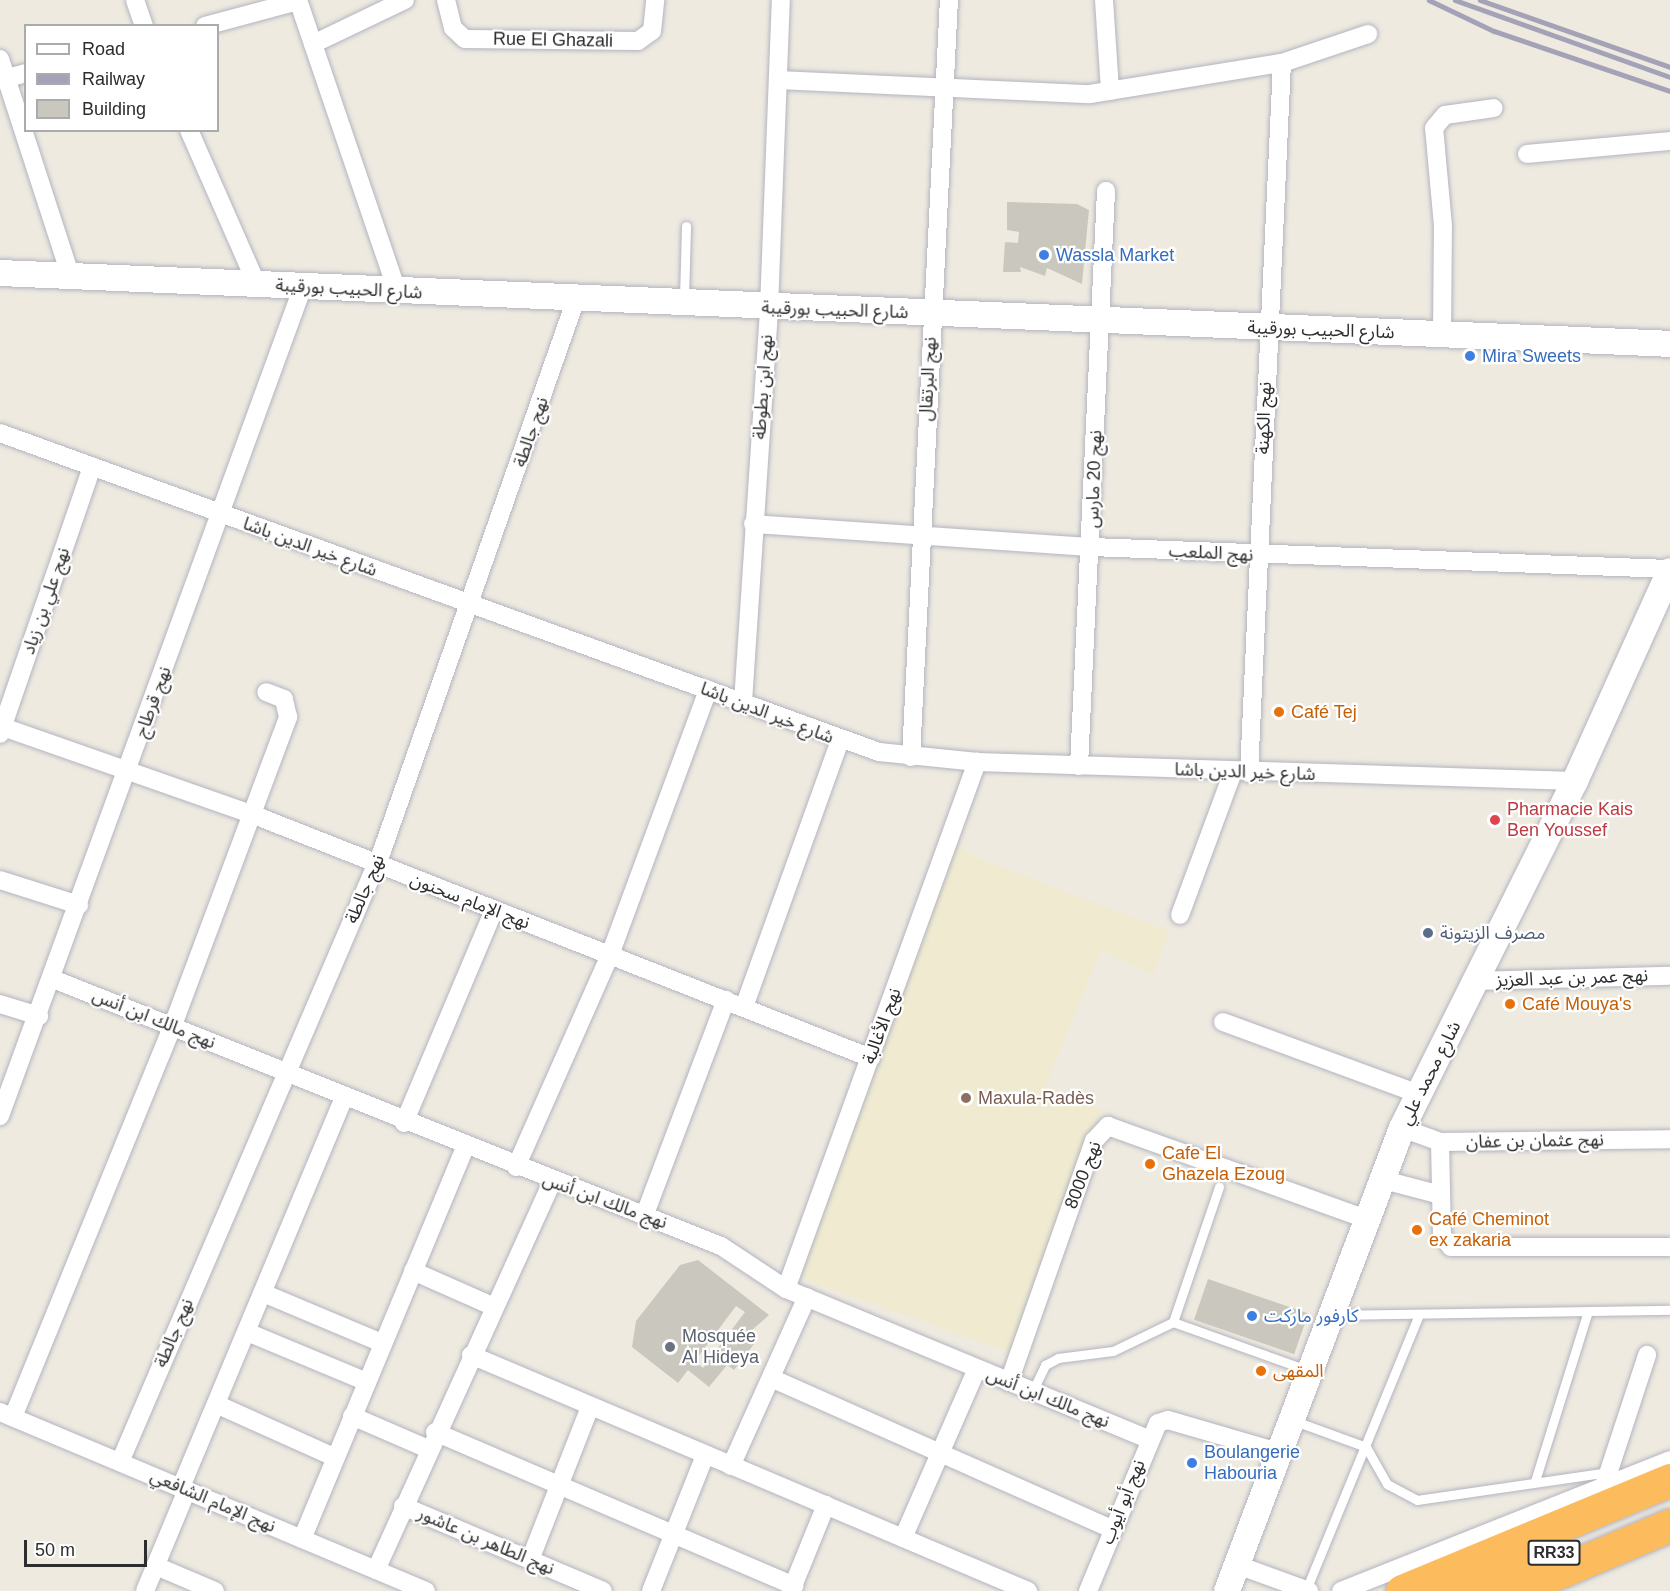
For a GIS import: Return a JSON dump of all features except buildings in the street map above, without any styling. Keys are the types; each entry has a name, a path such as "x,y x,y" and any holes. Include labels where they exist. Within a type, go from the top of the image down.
{"highway":[{"path":"1402,1591 1670,1480"},
{"path":"1564,1591 1661,1524"},
{"name":"RR33","path":"1462,1591 1661,1524"},
{"name":"RR33","path":"1514,1591 1661,1524"}],"street":[{"path":"135,0 143,24"},
{"path":"212,24 298,0 397,291"},
{"path":"313,44 405,0"},
{"name":"Rue El Ghazali","path":"446,0 453,28 465,39 638,41 652,32 655,0"},
{"name":"نهج ابن بطوطة","path":"743,702 769,308 782,0"},
{"name":"نهج البرتقال","path":"911,757 920,535 949,0"},
{"path":"1104,0 1110,91"},
{"path":"778,80 945,89 1110,91 1282,63 1368,34"},
{"path":"0,59 3,79 71,277"},
{"name":"نهج الكهنة","path":"1180,915 1241,772 1259,555 1282,63"},
{"path":"3,79 24,74"},
{"path":"1442,335 1443,226 1434,128 1445,115 1494,108"},
{"path":"190,132 257,285"},
{"path":"1527,154 1670,141"},
{"name":"نهج 20 مارس","path":"1079,766 1106,191"},
{"name":"شارع الحبيب بورقيبة","path":"0,273 769,308 1670,344"},
{"name":"نهج قرطاج","path":"0,1116 53,979 303,286"},
{"name":"نهج جالطة","path":"120,1462 284,1072 291,1070 374,863 471,606 576,299"},
{"name":"شارع خير الدين باشا","path":"0,433 471,606 743,702 840,740 911,757 1079,766 1575,782"},
{"name":"نهج علي بن زياد","path":"1,729 92,467"},
{"name":"نهج الملعب","path":"753,524 1091,547 1670,570"},
{"name":"شارع محمد علي","path":"1227,1591 1327,1315 1402,1128 1473,981 1575,782 1670,570"},
{"path":"516,1167 610,955 708,690"},
{"path":"6,1414 173,1024 254,815 289,712 284,699 266,692"},
{"name":"نهج الإمام سحنون","path":"1,729 129,768 254,815 871,1058"},
{"path":"744,1007 840,740"},
{"name":"نهج الأغالبة","path":"786,1288 977,762"},
{"path":"0,880 79,905"},
{"path":"404,1123 494,910"},
{"name":"نهج عمر بن عبد العزيز","path":"1473,981 1670,976"},
{"name":"نهج مالك ابن أنس","path":"53,979 173,1024 344,1098 552,1182 645,1214 721,1246 786,1288 1149,1439"},
{"path":"645,1214 726,1000"},
{"path":"0,1004 39,1016"},
{"path":"1223,1022 1419,1094"},
{"path":"145,1591 216,1404 344,1098"},
{"name":"نهج 8000","path":"1008,1382 1094,1141 1108,1126 1364,1218"},
{"name":"نهج عثمان بن عفان","path":"1402,1128 1440,1142 1670,1139"},
{"path":"1440,1142 1437,1194 1442,1236 1458,1248 1670,1247"},
{"path":"302,1539 334,1457 465,1147"},
{"path":"1380,1179 1437,1194"},
{"path":"376,1570 492,1306 552,1182"},
{"path":"413,1271 492,1306"},
{"path":"263,1293 382,1343"},
{"path":"731,1466 807,1297"},
{"path":"247,1332 367,1382"},
{"path":"471,1355 1028,1591"},
{"path":"1607,1478 1647,1355"},
{"path":"903,1538 977,1369"},
{"path":"771,1378 1112,1529"},
{"path":"216,1404 334,1457"},
{"path":"530,1560 590,1407"},
{"name":"نهج الإمام الشافعي","path":"6,1414 426,1591"},
{"path":"352,1416 428,1449"},
{"name":"نهج أبو أيوب","path":"1088,1591 1149,1439 1158,1423 1167,1420 1278,1452"},
{"path":"435,1432 792,1588 826,1505"},
{"path":"651,1591 705,1455"},
{"path":"1341,1591 1607,1478 1670,1460"},
{"name":"نهج الطاهر بن عاشور","path":"403,1506 603,1591"},
{"path":"1236,1564 1308,1590"},
{"path":"156,1566 215,1591"}],"lane":[{"path":"683,304 686,226"},
{"path":"1033,1390 1045,1365 1058,1358 1113,1351 1173,1322 1219,1187"},
{"path":"1327,1315 1668,1310"},
{"path":"1534,1481 1588,1311"},
{"path":"1308,1590 1419,1315"},
{"path":"1173,1322 1307,1370"},
{"path":"1290,1420 1366,1447 1387,1484 1417,1500 1534,1481 1607,1478"}],"shaded area":[{"name":"Maxula-Radès","path":"949,839 977,858 1170,931 1153,975 1101,950 1046,1086 1102,1109 1012,1353 805,1280 800,1267"}],"railway":[{"path":"1429,0 1494,31 1670,91"},
{"path":"1455,0 1670,77"},
{"path":"1480,0 1670,67"}],"place":[{"name":"Wassla Market","path":"1044,255"},
{"name":"Mira Sweets","path":"1470,356"},
{"name":"Café Tej","path":"1279,712"},
{"name":"Pharmacie Kais Ben Youssef","path":"1495,820"},
{"name":"مصرف الزيتونة","path":"1428,933"},
{"name":"Café Mouya's","path":"1510,1004"},
{"name":"Maxula-Radès","path":"966,1098"},
{"name":"Cafe El Ghazela Ezoug","path":"1150,1164"},
{"name":"Café Cheminot ex zakaria","path":"1417,1230"},
{"name":"كارفور ماركت","path":"1252,1316"},
{"name":"Mosquée Al Hideya","path":"670,1347"},
{"name":"المقهى","path":"1261,1371"},
{"name":"Boulangerie Habouria","path":"1192,1463"}]}
